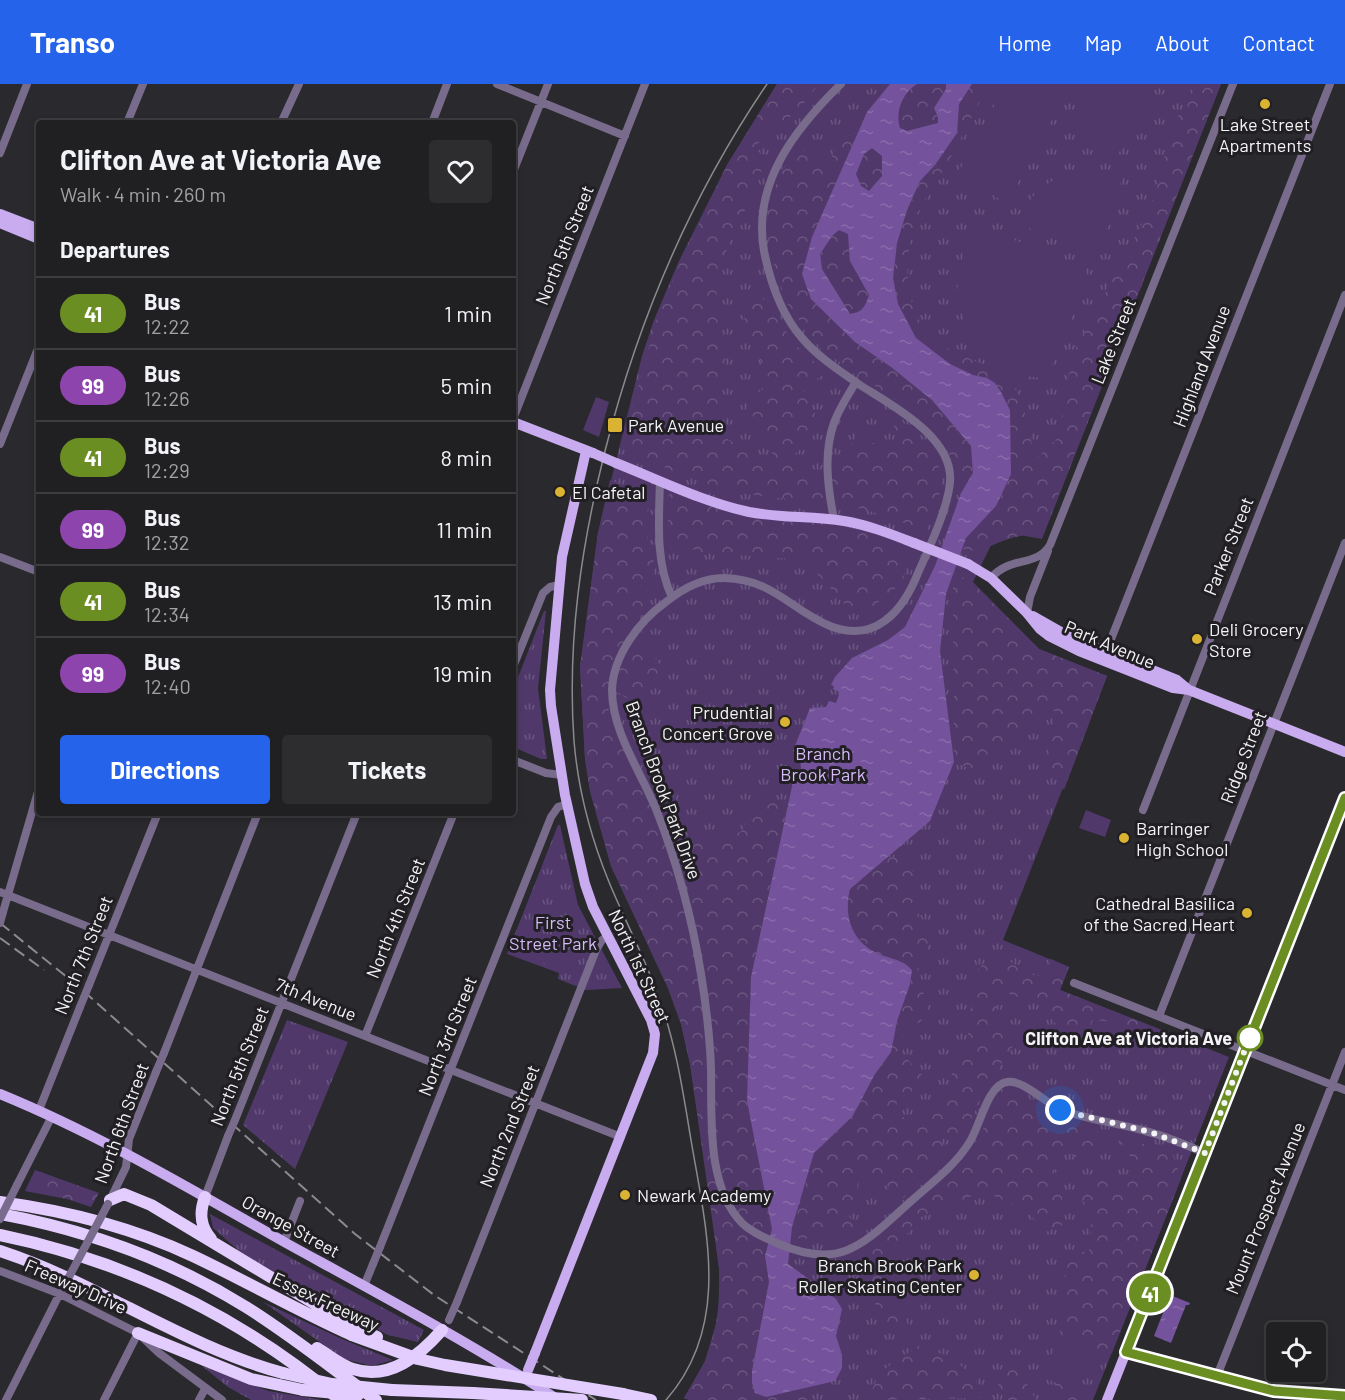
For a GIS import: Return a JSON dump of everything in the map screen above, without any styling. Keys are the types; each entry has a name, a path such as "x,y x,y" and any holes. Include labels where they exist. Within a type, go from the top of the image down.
{"highway":[{"path":"109,1202 124,1194 138,1199 219,1246 351,1330 418,1359 472,1371 649,1400"},
{"path":"205,1197 201,1210 202,1223 206,1232 219,1246"},
{"name":"Essex Freeway","path":"0,1202 109,1223 217,1267 351,1330"},
{"path":"0,1214 71,1231 150,1259 209,1286 277,1326 376,1400"},
{"path":"0,1235 85,1257 180,1295 217,1314 271,1347 340,1400"},
{"path":"0,1251 55,1272 215,1349 283,1373 332,1384 392,1390 512,1394 582,1400"},
{"path":"277,1326 290,1330 348,1367 369,1372 386,1370 407,1362 421,1353 446,1325"},
{"path":"138,1333 250,1379 303,1390 374,1396 392,1390"}],"main road":[{"path":"0,214 36,228"},
{"path":"0,223 36,238"},
{"name":"Park Avenue","path":"516,421 706,499 747,511 834,520 870,527 968,564 991,578 1027,613 1105,656 1173,688 1189,690 1345,752"},
{"path":"559,585 563,552 590,452"},
{"name":"North 1st Street","path":"512,1400 535,1353 621,1137 653,1053 655,1038 653,1024 648,1013 589,895 567,804 550,695 559,585"},
{"path":"1107,1400 1345,798"},
{"name":"Orange Street","path":"0,1094 52,1116 128,1155 364,1286 446,1325 526,1374 558,1400"}],"street":[{"path":"0,153 27,84"},
{"path":"128,120 143,84"},
{"path":"282,120 299,84"},
{"path":"433,120 447,84"},
{"path":"496,84 625,136"},
{"path":"516,164 548,84"},
{"name":"North 5th Street","path":"516,412 645,84"},
{"name":"Branch Brook Park Drive","path":"841,84 807,120 784,153 764,200 761,228 770,275 791,322 811,347 856,382 904,413 925,430 942,453 950,476 944,505 924,559 912,586 898,609 887,621 879,625 849,630 827,624 773,591 744,581 726,578 711,579 693,585 672,597 651,614 624,648 614,674 613,703 622,733 661,821 690,915 706,1008 711,1060 712,1137 718,1172 726,1198 734,1213 746,1226 760,1235 799,1252 821,1256 840,1253 872,1236 958,1158 977,1130 993,1091 998,1085 1014,1081 1022,1084 1045,1102 1066,1112 1150,1132 1205,1153"},
{"name":"Lake Street","path":"1027,613 1030,597 1050,545 1233,84"},
{"name":"Highland Avenue","path":"1105,656 1330,84"},
{"name":"Parker Street","path":"1143,810 1345,295"},
{"path":"0,444 36,354"},
{"path":"834,520 827,467 830,436 835,420 856,382"},
{"path":"660,481 659,524 662,563 665,580 672,597"},
{"name":"Ridge Street","path":"1159,1016 1345,543"},
{"path":"991,578 1006,565 1040,557 1050,545"},
{"path":"0,557 36,571"},
{"path":"516,660 543,594 550,587 559,585"},
{"path":"516,761 546,773 562,775"},
{"path":"0,923 4,893 36,797"},
{"name":"North 3rd Street","path":"364,1286 551,817 558,807 567,804"},
{"name":"North 7th Street","path":"39,1110 157,816"},
{"name":"North 6th Street","path":"6,1400 125,1170 129,1139 257,816"},
{"name":"North 5th Street","path":"205,1197 356,816"},
{"name":"North 4th Street","path":"365,1036 453,816"},
{"name":"7th Avenue","path":"4,893 621,1137"},
{"name":"North 2nd Street","path":"446,1325 596,950 602,940 608,936"},
{"path":"1074,983 1345,1090"},
{"name":"Mount Prospect Avenue","path":"1217,1376 1345,1052"},
{"path":"0,1219 52,1116"},
{"path":"284,1242 300,1201"},
{"name":"Freeway Drive","path":"0,1271 61,1291 138,1333 151,1347 222,1400"},
{"path":"104,1400 138,1333"},
{"path":"1126,1352 1274,1391 1316,1397 1345,1396"},
{"path":"199,1400 205,1389"}],"green space":[{"name":"Branch Brook Park","path":"777,84 1221,84 1042,539 1020,535 991,545 973,582 1039,649 1107,676 1003,940 1069,967 1060,990 1229,1057 1093,1400 689,1400 684,1398 705,1361 718,1317 719,1268 709,1189 690,1064 681,1024 668,988 611,866 590,791 585,759 580,667 598,533 642,356 654,320 678,263 727,165"},
{"path":"777,84 819,84 785,122 767,125 756,149 766,159 723,258 716,297 726,356 716,415 725,438 773,463 771,440 747,408 769,379 750,339 744,317 746,296 771,301 791,341 827,373 802,387 821,426 792,456 812,479 839,460 858,434 871,443 903,445 892,422 897,417 928,448 941,476 938,498 926,531 857,508 724,489 685,476 621,448 657,318 679,265 727,165"},
{"path":"917,84 946,84 946,89 934,108 938,123 907,131 900,128 899,109 907,92"},
{"path":"972,84 990,84 949,161 926,198 916,221 908,258 910,296 925,329 939,343 996,371 1014,388 1024,410 1036,459 1058,438 1073,353 1149,211 1175,121 1198,84 1221,84 1044,531 1006,539 978,552 962,547 966,538 996,506 987,378 973,375 950,364 916,338 898,304 893,278 897,243 907,210 920,181 935,165 957,133 959,104"},
{"path":"1006,84 1053,84 1067,92 1007,203 957,175"},
{"path":"1074,84 1146,84 1151,86 1155,96 1116,157 1097,145 1084,128 1076,107"},
{"path":"858,132 812,237 811,299 855,342 932,400 971,446 973,473 961,493 957,473 942,438 914,412 822,350 786,302 769,248 766,218 773,191 795,145 828,166 839,139"},
{"path":"872,148 882,156 882,176 869,191 861,186 856,174 864,154"},
{"path":"1081,170 1096,170 1122,178 1113,211 1097,252 1088,254 1018,223 1029,202 1042,188 1050,182"},
{"path":"980,227 1084,267 1088,276 1046,378 1023,376 995,360 978,343 961,311 958,277 969,243"},
{"path":"839,230 848,234 850,261 869,295 863,308 850,314 822,269 820,254"},
{"path":"596,397 609,402 599,437 583,430"},
{"path":"610,480 649,495 647,534 655,567 640,615 643,643 661,666 641,709 606,683 610,724 643,790 669,787 695,839 716,843 742,831 753,808 773,800 787,809 751,977 747,1101 773,1229 765,1256 769,1282 752,1371 752,1383 766,1397 807,1387 811,1400 690,1400 684,1398 701,1371 709,1350 715,1327 719,1292 719,1268 690,1064 681,1024 668,988 611,866 590,791 585,759 580,667 598,533"},
{"path":"671,489 713,508 753,516 828,522 878,536 909,558 902,583 868,610 849,609 805,560 697,552 669,534 667,505"},
{"path":"953,573 973,583 1039,649 1107,676 1064,790 1047,763 1055,711 1035,710 980,773 954,762"},
{"path":"544,611 546,611 538,688 547,759 541,759 516,748 516,682"},
{"path":"1086,810 1111,820 1105,837 1079,828"},
{"name":"First Street Park","path":"558,825 560,825 578,905 622,988 586,990 558,979 559,973 507,954"},
{"path":"888,857 903,858 914,874 916,889 911,902 924,922 931,940 918,965 921,987 928,1005 921,1022 905,1028 899,1050 924,1077 917,1087 896,1104 901,1117 926,1121 948,1085 954,1069 968,1050 968,1030 975,974 987,959 1006,959 1032,975 1049,977 1051,959 1069,967 1060,990 1190,1041 1186,1048 1105,1021 1092,1020 1084,1040 1068,1036 1037,1003 1003,992 996,1011 1018,1038 991,1080 963,1135 942,1139 945,1158 902,1199 887,1205 890,1192 888,1187 861,1176 849,1217 856,1224 851,1237 814,1232 805,1240 791,1236 814,1153 852,1117 874,1074 891,1052 897,1021 910,984 912,970 904,963 874,952 867,947 855,932 847,913 846,904 852,887"},
{"path":"535,931 553,936 564,945 555,968 521,954 530,932"},
{"path":"287,1020 348,1042 295,1169 243,1125"},
{"path":"1004,1086 1049,1111 1097,1129 1101,1152 1091,1163 1062,1151 1054,1168 1062,1194 1062,1225 1046,1232 1026,1210 994,1196 972,1196 916,1219 899,1248 898,1297 909,1328 885,1333 877,1314 866,1253 953,1170 981,1135 996,1090"},
{"path":"1116,1136 1172,1152 1181,1179 1112,1353 1094,1352 1059,1337 1064,1312 1066,1255 1089,1251 1092,1216 1076,1189 1101,1178 1125,1177 1135,1164"},
{"path":"35,1170 99,1193 91,1207 67,1199 25,1191"},
{"path":"210,1214 424,1330 418,1342 388,1335 315,1297 239,1251 213,1228"},
{"path":"263,1302 393,1360 372,1366 344,1359"},
{"path":"1059,1337 1094,1352 1077,1391 1042,1377"},
{"path":"918,1346 951,1357 975,1378 982,1398 868,1400 879,1373"},
{"path":"1006,1362 1021,1374 1036,1400 1004,1400 996,1378"},
{"path":"202,1366 269,1391 322,1400 251,1400 228,1387"},
{"path":"1056,1382 1093,1400 1052,1400"}],"water":[{"path":"890,84 917,84 907,92 901,103 898,116 900,128 907,131 938,123 934,108 946,89 946,84 972,84 959,104 957,133 935,165 920,181 907,210 897,243 893,278 898,304 916,338 950,364 995,383 1001,392 1010,410 1011,474 996,506 966,538 946,594 940,651 954,762 930,821 850,889 848,898 851,924 865,946 878,954 904,963 912,970 910,984 897,1021 891,1052 875,1074 852,1117 814,1153 792,1227 788,1264 836,1299 842,1309 836,1336 842,1355 842,1368 835,1381 766,1397 755,1393 752,1383 752,1371 769,1282 765,1256 772,1229 747,1101 751,977 793,782 796,783 796,780 804,783 808,772 801,769 800,757 793,751 810,708 826,707 829,701 836,703 840,692 833,689 834,686 831,685 852,658 888,640 905,627 935,566 961,493 973,473 971,446 932,400 855,342 811,299 802,274 812,237 867,112","holes":["872,148 882,156 882,176 869,191 861,186 856,174 864,154","839,230 848,234 850,261 869,295 863,308 850,314 822,269 820,254"]},
{"path":"1170,1295 1190,1303 1186,1305 1171,1343 1154,1336"}],"tram line":[{"path":"666,1400 687,1371 700,1340 707,1308 709,1275 703,1208 682,1086 665,1015 602,865 582,795 574,741 572,704 574,631 583,559 596,487 618,402 634,354 670,260 691,215 714,170 767,84"}],"railway":[{"path":"0,923 78,986 355,1234 434,1295 596,1400"},
{"path":"0,938 44,970"}],"bus line":[{"name":"41","path":"1345,798 1126,1352 1274,1391 1345,1396"}],"place":[{"name":"Lake Street Apartments","path":"1265,104"},
{"name":"Park Avenue","path":"615,425"},
{"name":"El Cafetal","path":"560,492"},
{"name":"Deli Grocery Store","path":"1197,639"},
{"name":"Prudential Concert Grove","path":"785,722"},
{"name":"Barringer High School","path":"1124,838"},
{"name":"Cathedral Basilica of the Sacred Heart","path":"1247,913"},
{"name":"Clifton Ave at Victoria Ave","path":"1250,1038"},
{"name":"Newark Academy","path":"625,1195"},
{"name":"Branch Brook Park Roller Skating Center","path":"974,1275"}],"route":[{"path":"1060,1110 1150,1132 1205,1153 1253,1029 1250,1038"}]}
